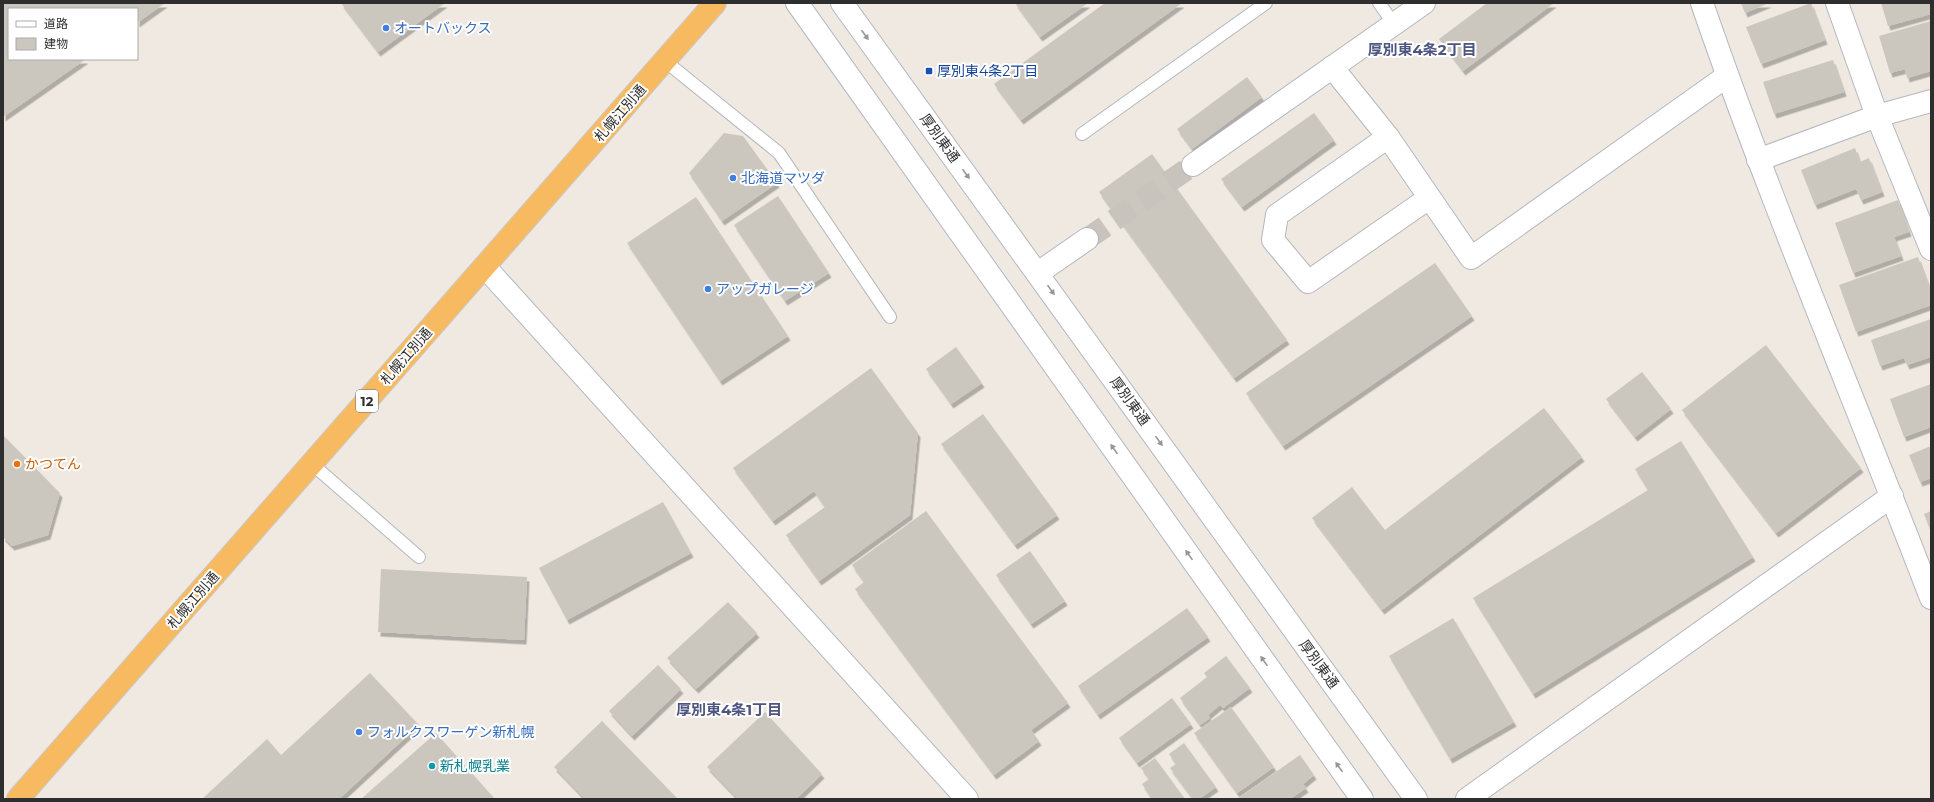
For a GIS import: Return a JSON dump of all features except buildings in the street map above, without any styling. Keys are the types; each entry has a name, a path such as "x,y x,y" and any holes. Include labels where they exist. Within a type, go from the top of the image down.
{"highway":[{"name":"札幌江別通","path":"18,799 715,3"}],"street":[{"path":"798,3 1362,799"},
{"name":"厚別東通","path":"842,3 1416,799"},
{"path":"1193,165 1424,3"},
{"path":"1702,3 1758,160 1929,590"},
{"path":"1836,3 1877,116 1931,249"},
{"path":"1332,67 1388,137 1470,258 1727,76"},
{"path":"1758,160 1877,116 1931,101"},
{"path":"1388,137 1277,215 1273,240 1308,282 1429,198"},
{"path":"1038,273 1087,239"},
{"path":"485,267 967,799"},
{"path":"1467,799 1892,496"}],"lane":[{"path":"1082,134 1266,3"},
{"path":"1379,3 1394,24"},
{"path":"665,61 779,153 890,317"},
{"path":"312,464 419,558"}],"tunnel":[{"path":"1087,239 1193,165"}],"place":[{"name":"オートバックス","path":"386,28"},
{"name":"厚別東4条2丁目","path":"929,71"},
{"name":"北海道マツダ","path":"733,178"},
{"name":"アップガレージ","path":"708,289"},
{"name":"かつてん","path":"17,464"},
{"name":"フォルクスワーゲン新札幌","path":"359,732"},
{"name":"新札幌乳業","path":"432,766"}],"district":[{"name":"厚別東4条2丁目","path":"1422,50"},
{"name":"厚別東4条1丁目","path":"729,710"}]}
